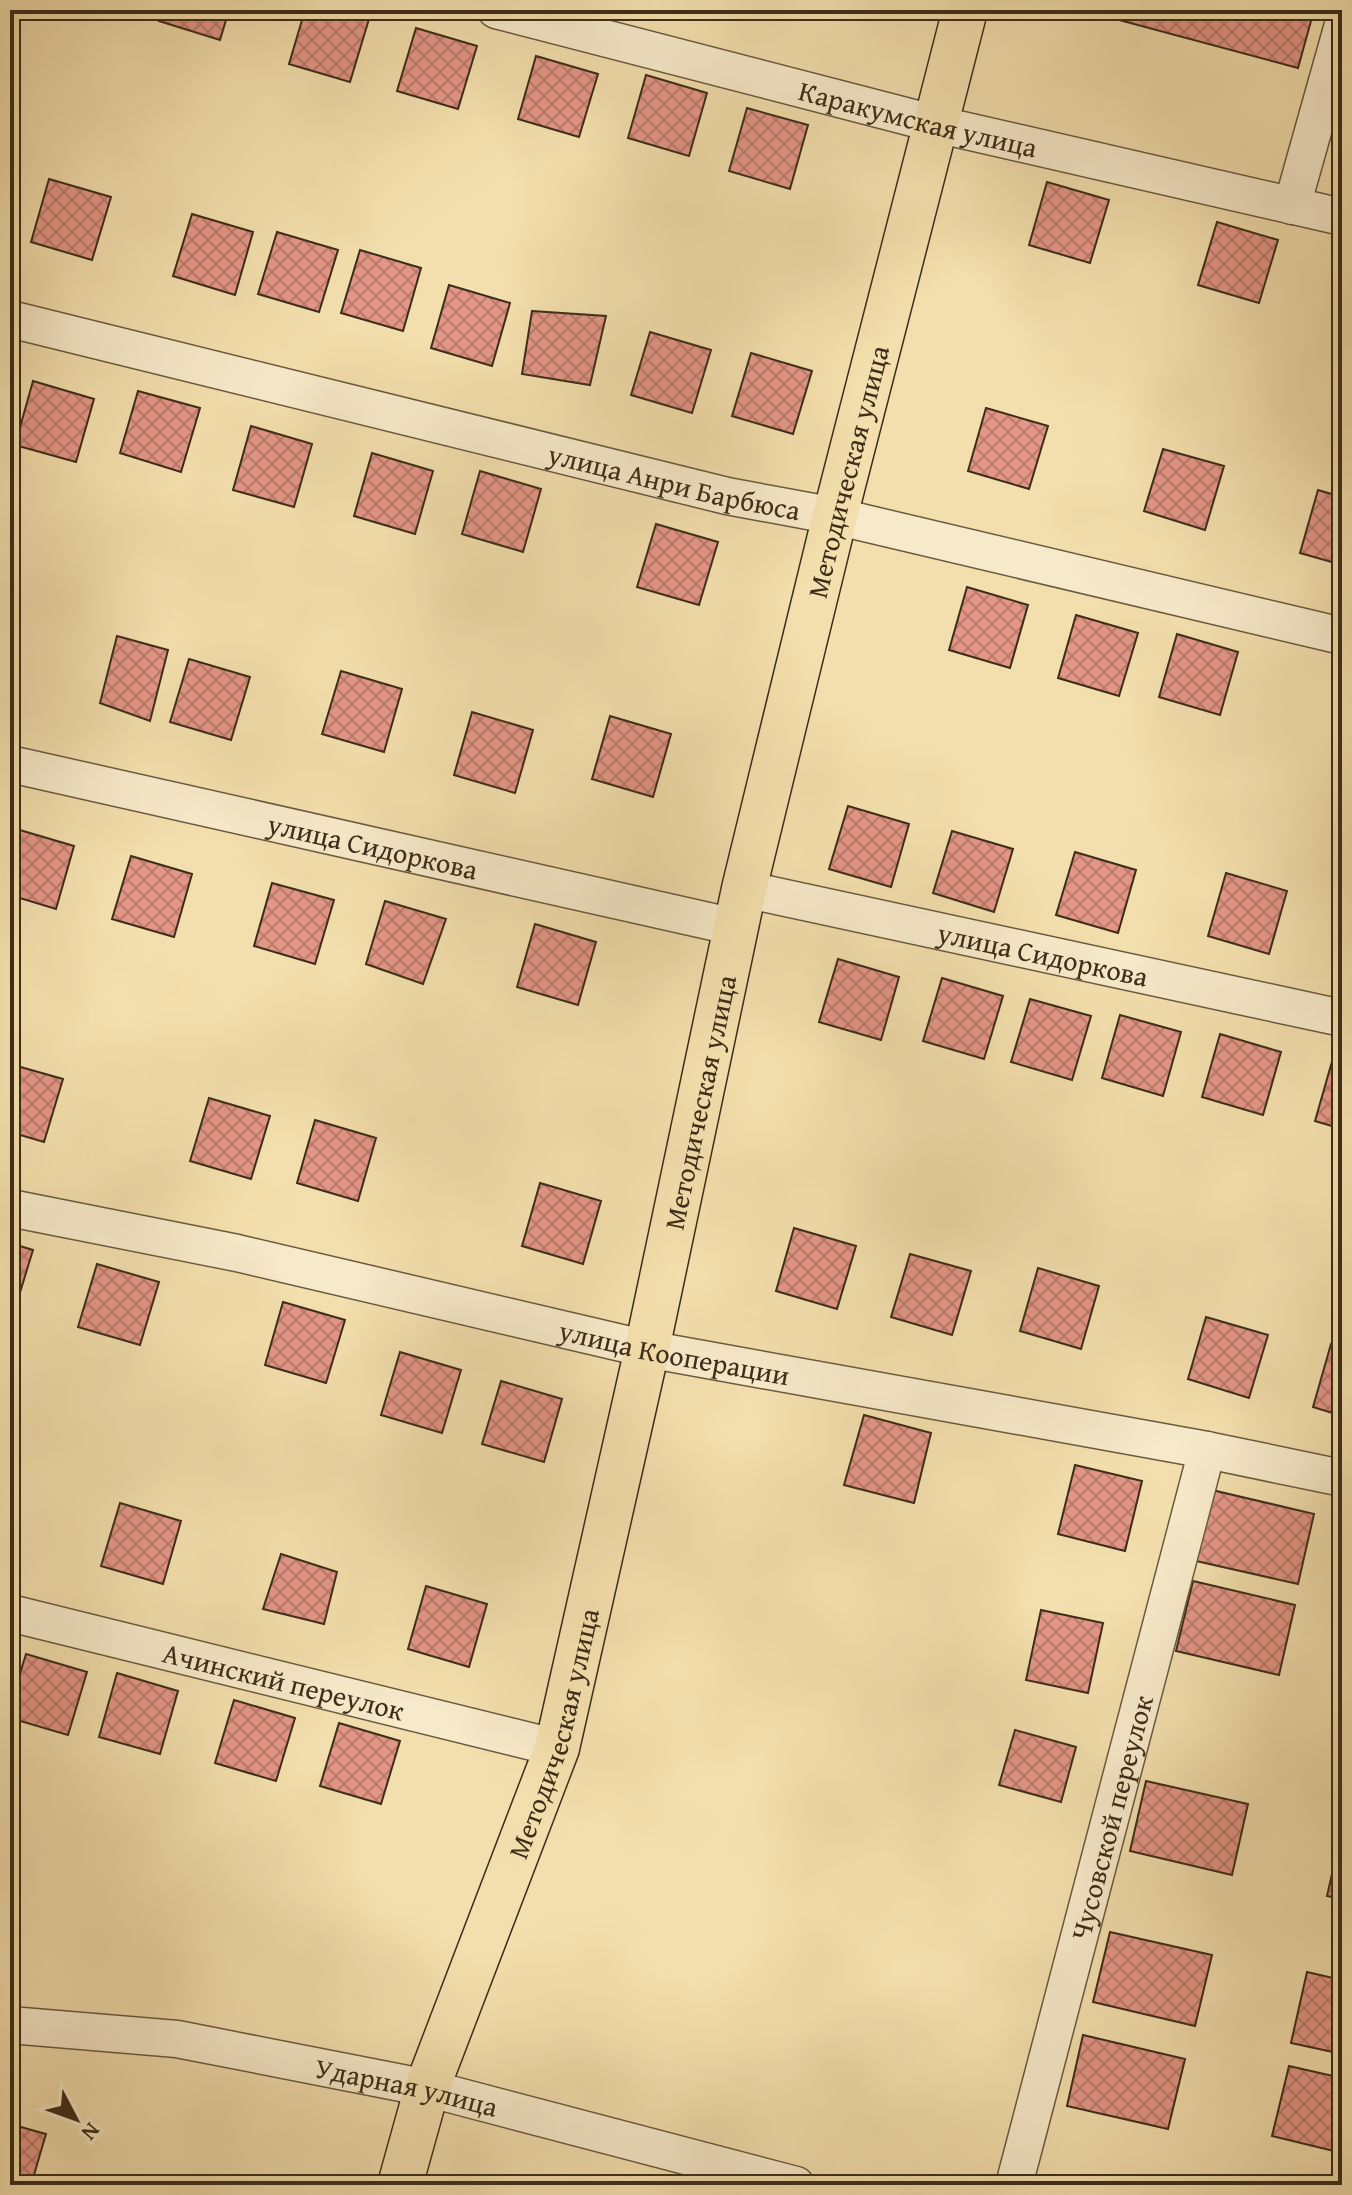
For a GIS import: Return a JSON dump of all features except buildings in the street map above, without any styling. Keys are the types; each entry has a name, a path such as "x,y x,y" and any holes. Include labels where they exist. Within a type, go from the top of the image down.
{"main road":[{"name":"Методическая улица","path":"400,2185 427,2088 557,1748 647,1349 740,908 835,516 965,10"}],"street":[{"name":"Каракумская улица","path":"496,10 936,124 1342,217"},
{"path":"1292,206 1342,28"},
{"name":"улица Анри Барбюса","path":"10,319 727,496 835,516 1342,636"},
{"name":"улица Сидоркова","path":"10,764 740,908 1342,1018"},
{"name":"улица Кооперации","path":"10,1208 237,1253 647,1349 1207,1450 1342,1478"},
{"name":"Чусовской переулок","path":"1014,2185 1207,1450"},
{"name":"Ачинский переулок","path":"10,1613 557,1748"},
{"name":"Ударная улица","path":"10,2025 177,2039 427,2088 796,2185"}]}
